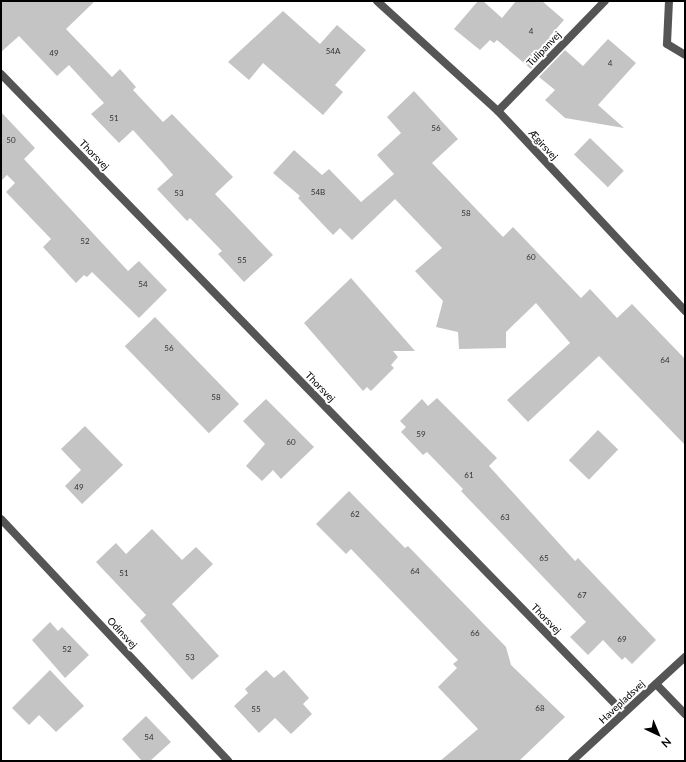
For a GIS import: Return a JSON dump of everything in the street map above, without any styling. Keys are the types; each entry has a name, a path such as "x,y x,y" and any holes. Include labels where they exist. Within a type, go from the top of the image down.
{"street":[{"name":"Ægirsvej","path":"377,1 498,111 685,311"},
{"name":"Tulipanvej","path":"498,111 605,1"},
{"path":"669,1 667,44 685,55"},
{"name":"Thorsvej","path":"1,74 624,713"},
{"name":"Odinsvej","path":"1,519 228,761"},
{"name":"Havepladsvej","path":"572,761 685,657"},
{"path":"656,684 685,714"}],"building":[{"path":"1,1 95,1 66,29 112,77 120,69 136,87 133,90 163,122 172,114 233,177 215,194 273,255 244,282 218,254 222,251 190,218 187,221 157,189 173,175 133,130 119,143 91,114 104,103 69,65 57,76 19,36 1,52"},
{"path":"478,1 483,1 502,18 516,1 542,1 564,20 549,37 556,43 531,69 497,40 494,43 490,40 480,50 454,29"},
{"path":"283,11 320,44 337,25 366,50 335,85 343,92 323,115 263,63 249,80 228,62"},
{"path":"608,39 636,63 598,105 624,128 565,118 545,100 555,90 539,77 565,50 583,66"},
{"path":"414,91 458,139 432,163 503,237 513,227 581,298 590,289 617,318 632,304 685,359 685,445 599,356 528,422 507,400 570,343 536,303 506,332 506,348 459,349 458,332 436,327 443,301 415,271 442,248 395,199 352,240 340,228 333,235 298,198 300,196 273,173 294,150 322,175 329,169 361,202 394,174 377,155 401,133 387,117"},
{"path":"1,112 35,148 24,159 128,271 139,261 167,290 139,318 92,272 87,277 84,275 76,283 43,247 51,239 6,192 15,183 7,175 1,181"},
{"path":"590,138 624,171 608,187 574,155"},
{"path":"351,278 415,351 393,351 398,357 391,365 394,368 371,391 367,387 363,391 304,323"},
{"path":"155,317 239,404 209,433 125,346"},
{"path":"437,398 497,458 489,466 575,561 578,558 656,640 632,664 625,657 622,660 603,640 588,655 570,637 586,622 461,491 463,489 427,452 423,455 401,432 406,427 400,421 422,399 428,406"},
{"path":"266,399 314,447 281,479 273,470 262,481 246,466 265,444 243,421"},
{"path":"85,426 123,465 82,504 65,486 81,470 61,449"},
{"path":"598,430 618,449 589,480 569,460"},
{"path":"349,491 405,548 408,546 506,647 511,665 565,717 519,761 440,761 478,729 438,687 457,668 453,664 458,660 351,549 346,554 316,524"},
{"path":"152,529 182,560 196,547 213,564 172,604 219,656 192,680 140,621 146,615 96,562 116,543 126,554"},
{"path":"50,622 58,631 62,627 89,655 65,678 32,640"},
{"path":"50,670 84,706 56,732 39,715 29,725 12,708"},
{"path":"266,670 274,678 284,670 309,698 303,704 312,714 291,734 275,718 259,733 234,706 248,693 245,689"},
{"path":"146,716 171,742 150,761 142,761 122,739"}]}
